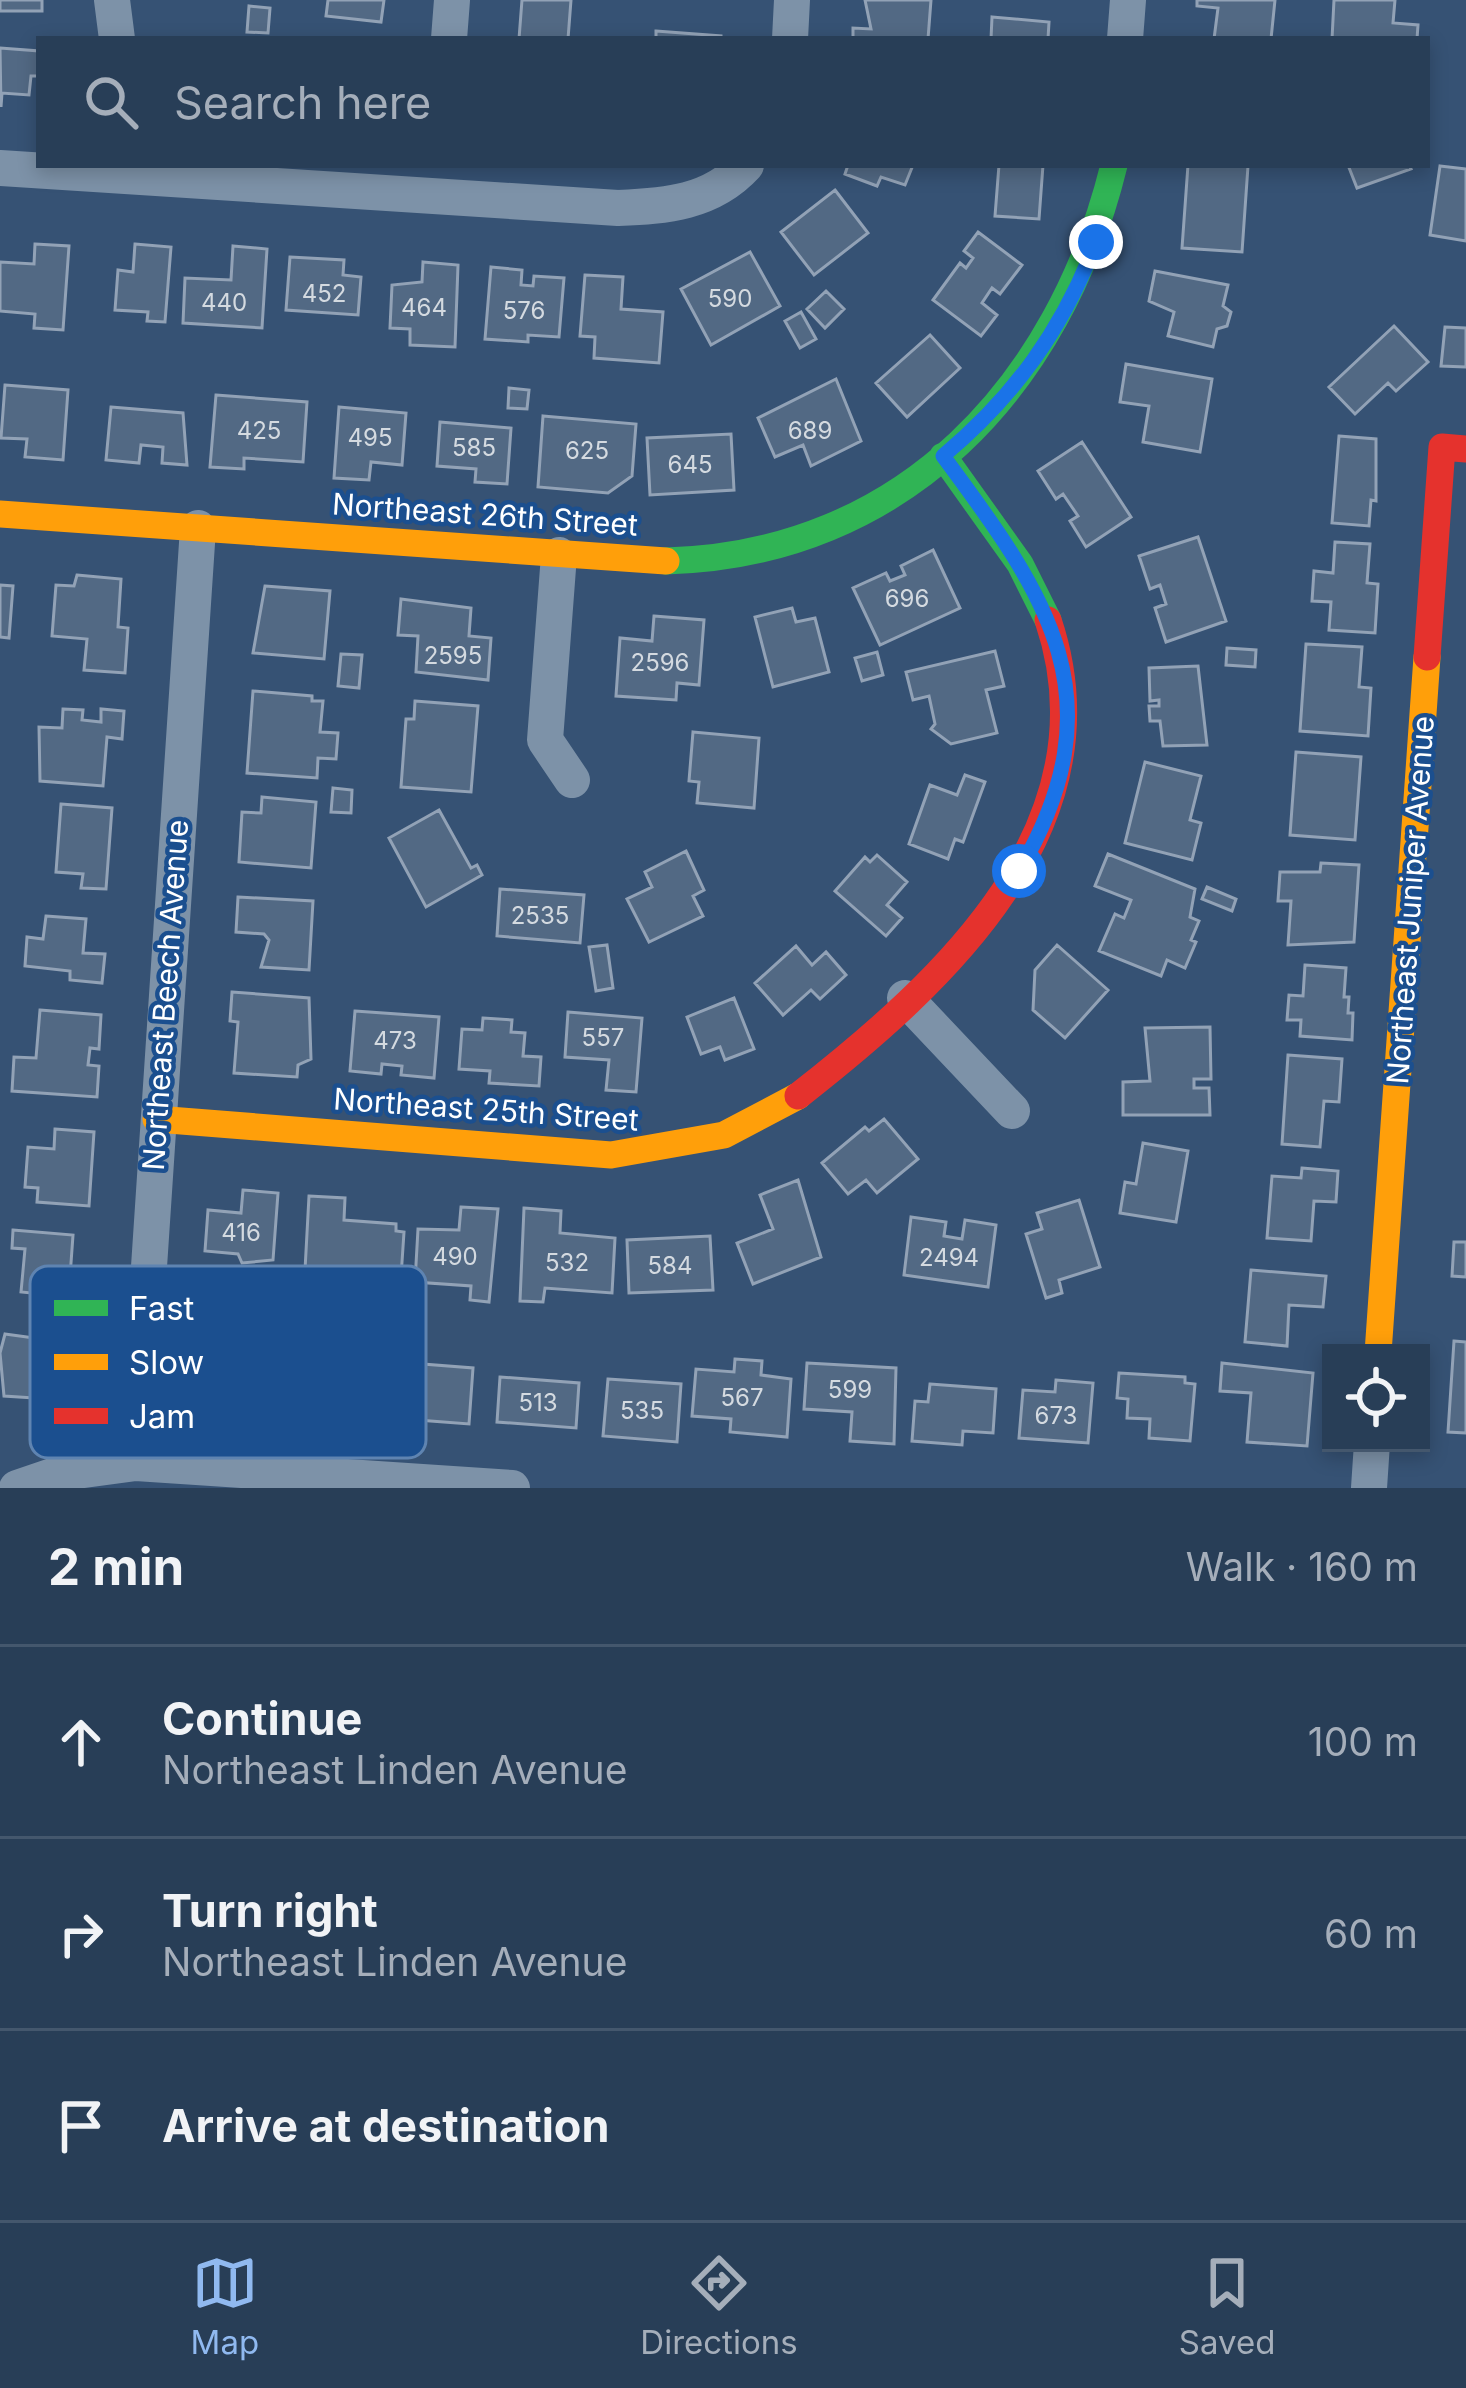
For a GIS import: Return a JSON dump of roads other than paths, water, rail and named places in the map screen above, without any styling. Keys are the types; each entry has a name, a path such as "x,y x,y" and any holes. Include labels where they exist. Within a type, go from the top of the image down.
{"street":[{"path":"112,0 117,36"},
{"path":"449,36 452,0"},
{"path":"790,36 792,0"},
{"path":"1125,36 1128,0"},
{"path":"0,168 438,179 618,208 676,206 709,193 742,168"},
{"name":"Northeast 26th Street","path":"0,514 559,555 738,555 776,545 850,517 943,456 999,405 1066,313 1096,242 1113,168"},
{"name":"Northeast Juniper Avenue","path":"1379,1344 1454,448"},
{"name":"Northeast 25th Street","path":"156,1119 610,1155 650,1153 725,1135 794,1100 905,998 1019,871 1053,803 1067,728 1060,652 1048,616 1012,548 943,456"},
{"name":"Northeast Beech Avenue","path":"147,1266 198,528"},
{"path":"559,555 545,740 572,780"},
{"path":"905,998 1012,1112"},
{"path":"1369,1488 1371,1452"},
{"name":"Northeast Beech Avenue","path":"136,1458 136,1463"},
{"path":"16,1488 61,1473 136,1463 512,1488"}]}
